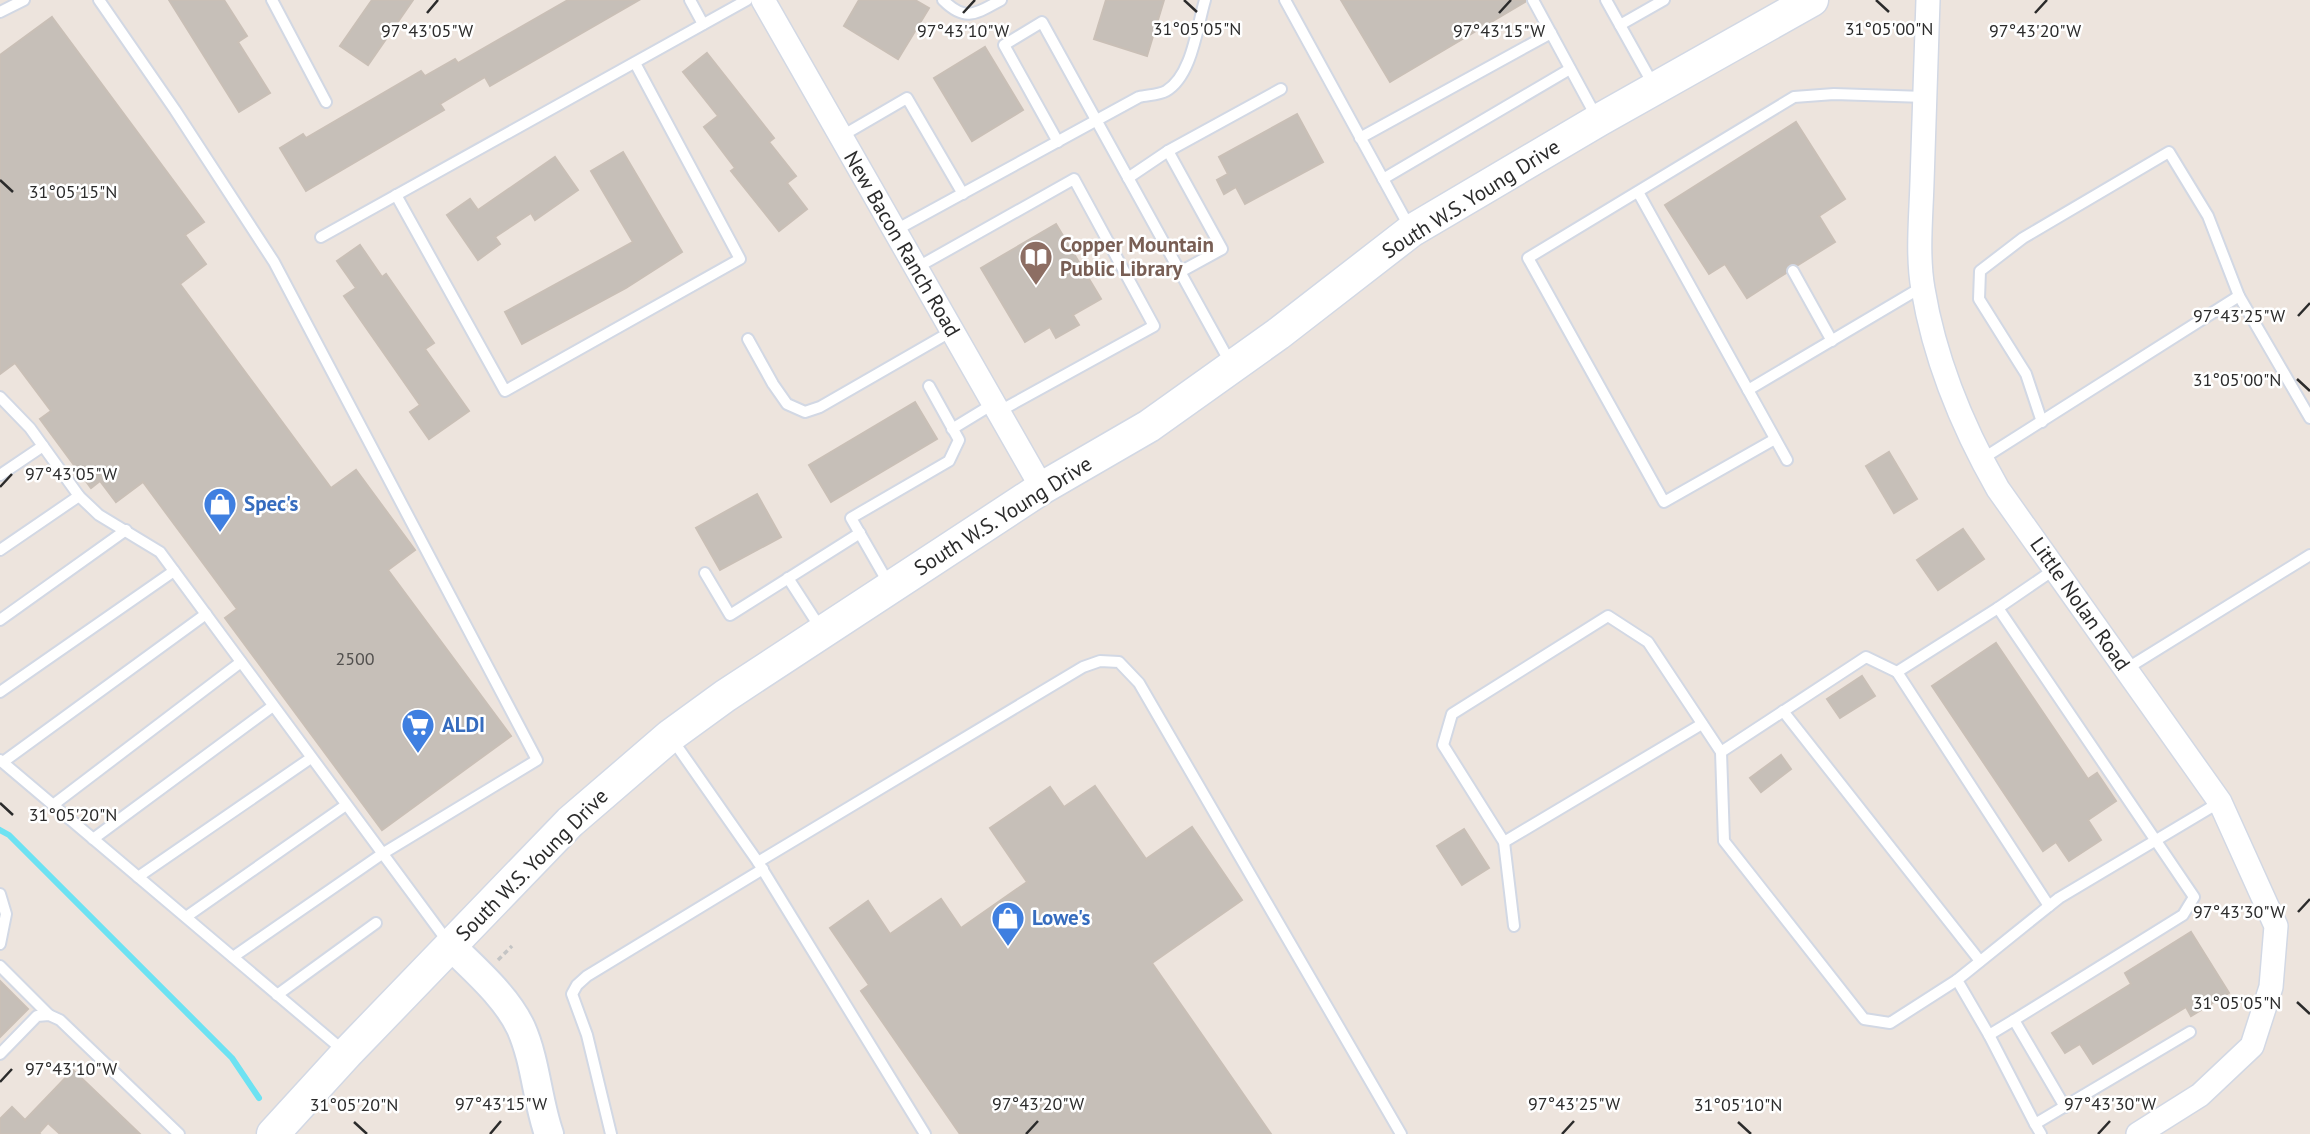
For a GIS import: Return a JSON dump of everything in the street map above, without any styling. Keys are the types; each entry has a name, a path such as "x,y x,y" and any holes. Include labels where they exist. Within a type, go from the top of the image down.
{"main road":[{"name":"South W.S. Young Drive","path":"273,1134 450,945 570,822 670,736 725,696 1042,488 1149,426 1412,231 1798,3"}],"street":[{"name":"New Bacon Ranch Road","path":"763,0 1042,488"},
{"name":"Little Nolan Road","path":"1928,0 1922,287 1942,369 1972,443 1998,489 2220,802 2276,926 2271,987 2252,1046 2200,1094 2138,1134"},
{"path":"450,945 500,996 520,1027 531,1057 549,1134"}],"lane":[{"path":"0,12 24,0"},
{"path":"99,0 175,110 274,262 537,760 382,854 233,957"},
{"path":"690,0 703,24"},
{"path":"321,237 747,0"},
{"path":"943,0 961,13 975,15 1002,0"},
{"path":"894,231 1139,97 1164,92 1179,80 1186,68 1205,0"},
{"path":"1285,0 1412,231"},
{"path":"1533,0 1599,120"},
{"path":"1606,0 1655,89"},
{"path":"1620,25 1664,0"},
{"path":"273,1 326,102"},
{"path":"1058,142 1004,45 1042,22 1232,367"},
{"path":"1360,138 1551,33"},
{"path":"396,195 505,391 740,259 635,63"},
{"path":"1383,179 1570,69"},
{"path":"1128,178 1168,150 1281,89"},
{"path":"1775,439 1664,502 1528,258 1794,97 1834,94 1925,97"},
{"path":"840,136 907,98 963,194"},
{"path":"1168,150 1222,249 1180,272"},
{"path":"2042,422 2026,374 1979,299 1980,271 2023,238 2169,152 2208,216 2239,296 2310,418"},
{"path":"916,268 1074,179 1154,326 953,429"},
{"path":"1638,192 1787,460"},
{"path":"1793,271 1832,341"},
{"path":"1748,390 1922,287"},
{"path":"1981,460 2239,296"},
{"path":"748,339 787,404 805,412 820,407 952,331"},
{"path":"891,587 851,518 949,461 959,440 929,386"},
{"path":"1,400 30,428 79,496 99,515 160,552 450,945"},
{"path":"0,475 43,446"},
{"path":"0,550 79,496"},
{"path":"0,620 126,530"},
{"path":"705,573 730,615 860,533"},
{"path":"2126,670 2310,555"},
{"path":"1897,672 2055,569"},
{"path":"0,692 174,571"},
{"path":"788,578 822,632"},
{"path":"1989,1035 2183,915 2194,897 1998,608"},
{"path":"206,614 1,761 347,1054"},
{"path":"1514,926 1504,842 1443,746 1452,714 1608,616 1648,642 1721,752 1724,841 1864,1019 1890,1023 1956,980 2059,898 2220,802"},
{"path":"1721,752 1866,657 1897,672 2049,906"},
{"path":"611,1134 587,1035 572,994 577,985 760,865 1083,667 1100,661 1119,662 1139,683 1401,1134"},
{"path":"53,804 241,663"},
{"path":"93,839 274,706"},
{"path":"1783,711 1980,961"},
{"path":"1504,842 1702,723"},
{"path":"670,736 760,865 925,1134"},
{"path":"138,877 311,758"},
{"path":"186,918 346,805"},
{"path":"0,894 6,914 0,944"},
{"path":"277,995 376,923"},
{"path":"0,966 179,1134"},
{"path":"1956,980 1989,1035 2038,1129 2065,1107 2190,1032"},
{"path":"0,1054 37,1016 50,1015"},
{"path":"2014,1020 2065,1107"}],"path":[{"path":"494,964 512,946"}],"building":[{"path":"169,0 224,0 247,36 238,42 270,93 239,112"},
{"path":"372,0 413,0 368,65 340,46"},
{"path":"568,0 639,0 490,86 485,77 440,104 444,110 306,191 280,148 303,134 306,138 421,71 425,76 455,59 458,63"},
{"path":"859,0 915,0 929,8 898,59 844,26"},
{"path":"1106,0 1164,0 1147,56 1094,39"},
{"path":"1341,0 1525,0 1525,2 1390,82"},
{"path":"52,17 204,222 185,235 206,264 180,284 331,488 356,470 415,550 388,570 511,736 382,830 225,618 237,609 143,482 116,502 100,481 91,488 40,419 51,411 15,363 0,374 0,55"},
{"path":"985,47 1023,110 972,141 934,78"},
{"path":"707,53 774,138 769,142 796,176 787,183 807,209 779,231 731,171 735,168 704,127 718,116 683,72"},
{"path":"1297,114 1323,162 1245,204 1236,187 1224,194 1217,180 1228,174 1219,157"},
{"path":"1796,122 1845,199 1819,216 1835,242 1798,265 1789,265 1786,273 1747,298 1725,264 1709,274 1665,205"},
{"path":"623,152 682,252 626,288 522,344 505,312 633,242 591,171"},
{"path":"555,157 578,190 535,220 531,213 495,237 500,244 478,260 447,215 470,199 478,210"},
{"path":"1056,224 1101,299 1073,315 1079,325 1056,338 1050,327 1025,342 981,268"},
{"path":"360,245 382,277 386,274 434,343 425,349 469,411 429,439 410,412 420,405 344,296 356,288 337,261"},
{"path":"915,402 937,439 831,502 809,465"},
{"path":"1889,452 1917,499 1894,513 1866,466"},
{"path":"757,494 781,537 720,570 696,528"},
{"path":"1963,529 1984,559 1938,590 1917,560"},
{"path":"1996,643 2088,779 2097,773 2116,801 2088,820 2101,840 2069,861 2056,842 2043,851 1932,686"},
{"path":"1862,676 1875,696 1840,718 1827,699"},
{"path":"1781,755 1791,769 1761,792 1750,778"},
{"name":"Lowe's","path":"1095,786 1146,859 1192,827 1242,900 1152,963 1271,1134 960,1134 861,991 869,985 830,928 868,901 890,934 941,899 961,928 1027,882 990,828 1050,787 1064,807"},
{"path":"1464,829 1489,868 1462,885 1437,846"},
{"path":"2191,932 2229,993 2191,1016 2186,1007 2093,1064 2080,1044 2065,1053 2052,1033 2131,984 2125,973"},
{"path":"0,981 28,1009 0,1037"},
{"path":"73,1070 140,1134 60,1134 48,1123 40,1134 0,1134 0,1119 12,1107 25,1120"}],"waterway":[{"path":"0,830 9,835 232,1058 259,1098"}],"place":[{"name":"Copper Mountain Public Library","path":"1036,287"},
{"name":"Spec's","path":"220,534"},
{"name":"ALDI","path":"418,755"},
{"name":"Lowe's","path":"1008,948"}]}
